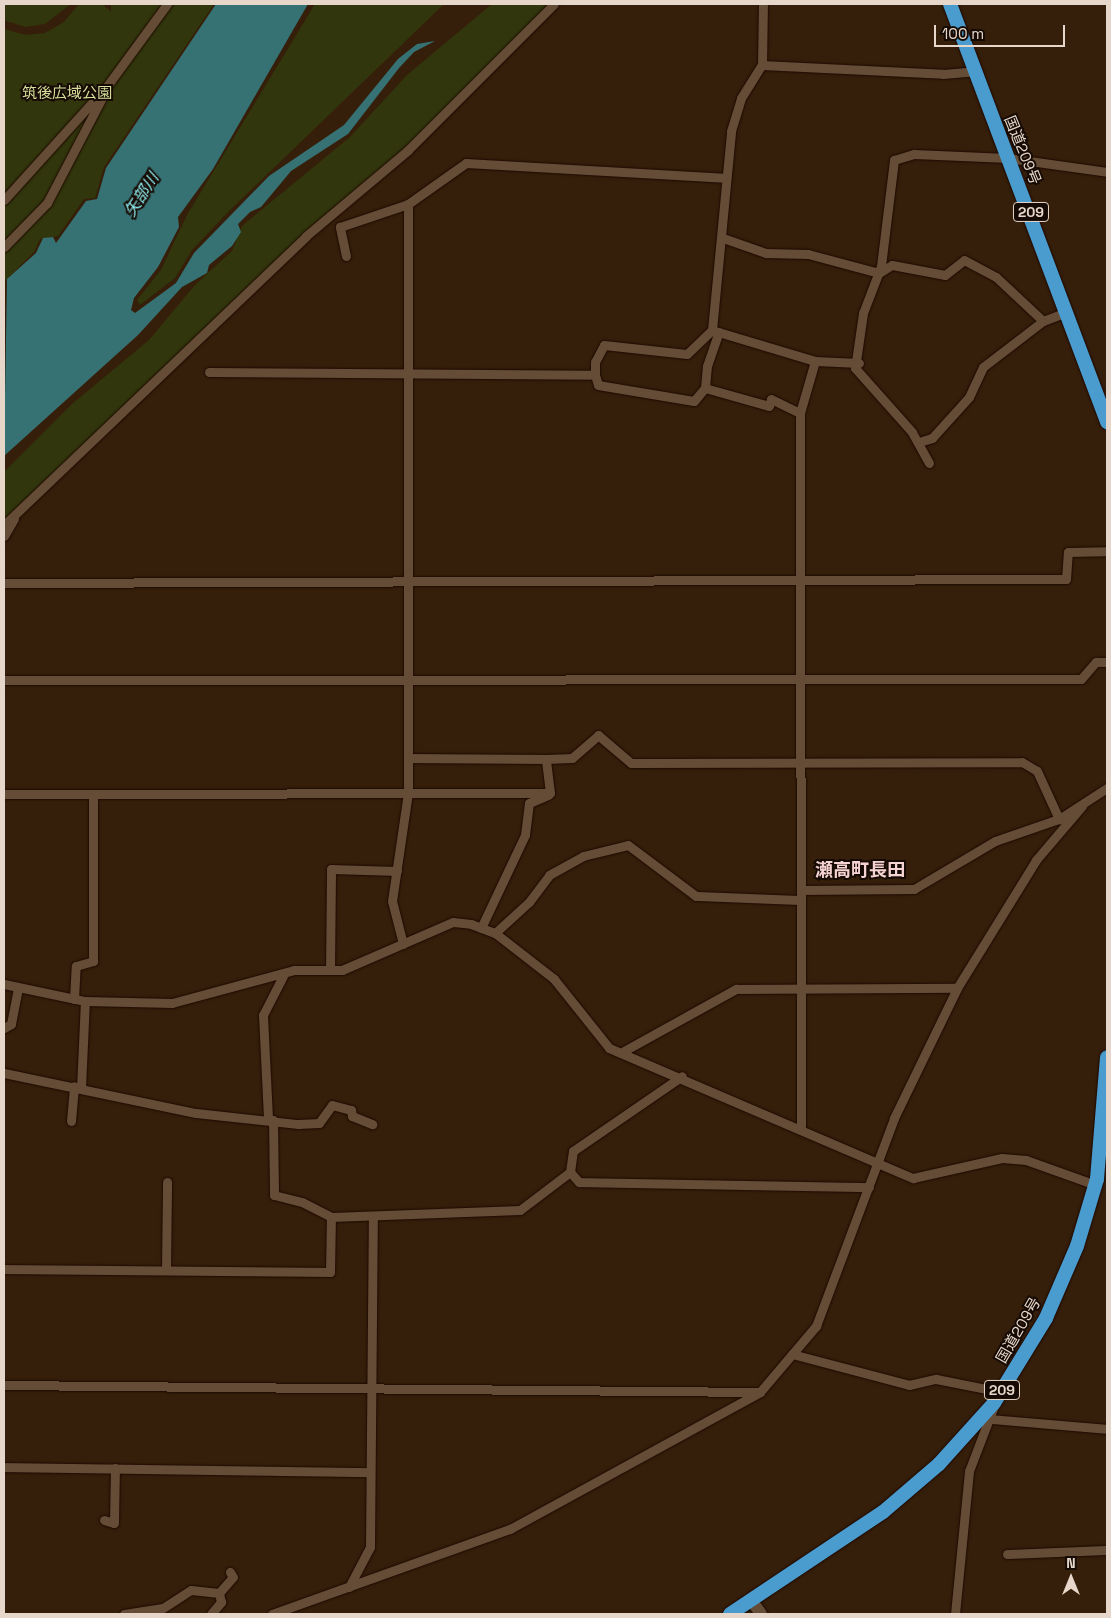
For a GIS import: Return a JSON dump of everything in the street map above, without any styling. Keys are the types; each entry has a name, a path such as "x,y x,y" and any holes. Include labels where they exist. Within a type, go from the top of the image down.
{"highway":[{"name":"国道209号","path":"950,4 1107,422"},
{"name":"国道209号","path":"730,1614 883,1512 939,1464 998,1397 1046,1318 1100,1182 1107,1057"}],"main road":[{"path":"751,1600 761,1614"}],"street":[{"path":"4,200 107,86 167,4"},
{"path":"4,524 306,236 408,150 554,4"},
{"path":"716,331 687,354 604,345 595,362 595,375 598,385 694,401 705,388 707,366 716,331 723,238 724,178 737,109 762,65 763,4"},
{"path":"762,65 943,74 975,71"},
{"path":"4,247 47,203 107,86"},
{"path":"929,463 919,442 855,368 859,363 863,312 879,273 894,160 914,154 1008,158 1107,172"},
{"path":"346,256 340,227 408,204 466,163 724,178"},
{"path":"403,944 392,901 408,792 409,680 406,374 408,204"},
{"path":"723,238 766,253 808,254 879,273 892,265 945,275 964,260 996,277 1043,321"},
{"path":"919,442 932,438 969,397 983,367 1043,321 1067,312"},
{"path":"716,331 815,361 859,363"},
{"path":"802,1128 800,414 815,361"},
{"path":"209,372 595,375"},
{"path":"705,388 769,406 771,399 800,414"},
{"path":"4,536 19,511"},
{"path":"4,583 1066,579 1068,552 1107,551"},
{"path":"4,680 1081,679 1096,662 1107,662"},
{"path":"408,758 572,758 598,735 631,763 1022,762 1038,771 1059,819"},
{"path":"546,759 550,794"},
{"path":"802,890 914,889 995,841 1059,819 1082,806 1107,788"},
{"path":"4,794 408,792 550,794"},
{"path":"74,999 76,966 93,961 93,794"},
{"path":"481,928 525,835 529,803 550,794"},
{"path":"272,1614 510,1529 760,1392 816,1326 902,1102 957,988 1036,860 1082,806"},
{"path":"495,933 529,902 548,875 583,856 628,845 696,896 802,900"},
{"path":"330,970 331,869 397,871"},
{"path":"4,984 18,989 85,1001 172,1003 283,976 294,970 342,970 453,922 495,933 554,979 609,1048 624,1051 913,1178 1002,1158 1026,1160 1100,1182"},
{"path":"283,976 263,1015 271,1119 274,1195 302,1202 331,1217 373,1217 520,1210 570,1172 573,1151 682,1076"},
{"path":"624,1051 736,989 957,988"},
{"path":"4,1028 10,1024 18,989"},
{"path":"71,1121 78,1087 85,1001"},
{"path":"4,1073 196,1113 271,1119 314,1126 332,1105 351,1110 352,1116 372,1124"},
{"path":"570,1172 579,1182 869,1187"},
{"path":"166,1270 167,1182"},
{"path":"4,1269 330,1272 331,1217"},
{"path":"349,1587 370,1547 373,1217"},
{"path":"792,1354 908,1385 936,1378 998,1397 991,1419 969,1471 955,1614"},
{"path":"4,1385 760,1392"},
{"path":"991,1419 1107,1429"},
{"path":"4,1467 370,1472"},
{"path":"104,1520 114,1523 115,1468"},
{"path":"1007,1554 1107,1550"},
{"path":"219,1593 233,1577 230,1572"},
{"path":"124,1614 163,1608 191,1590 219,1593"},
{"path":"211,1614 221,1602 219,1593"}],"green space":[{"path":"4,4 71,4 45,24 25,27 4,20"},
{"name":"筑後広域公園","path":"79,4 102,4 111,12 111,4 214,4 104,167 95,198 84,199 58,236 40,239 34,252 4,282 4,29 26,35 45,33 64,22"},
{"path":"315,4 444,4 229,211 192,250 175,278 140,305 137,300 161,270 187,215"},
{"path":"492,4 552,4 474,83 4,523 4,472 72,404 149,340 195,285 232,251 242,226 350,137 407,75"}],"water":[{"name":"矢部川","path":"216,4 308,4 213,169 178,217 179,227 158,267 134,298 131,310 135,313 176,283 194,253 269,176 344,125 398,59 417,44 435,41 414,52 399,68 348,134 291,171 261,207 250,212 238,224 241,232 232,246 209,265 207,273 182,287 138,335 4,456 7,279 36,253 43,238 53,237 56,243 86,201 97,199 106,168"}],"district":[{"name":"瀬高町長田","path":"860,870"}]}
